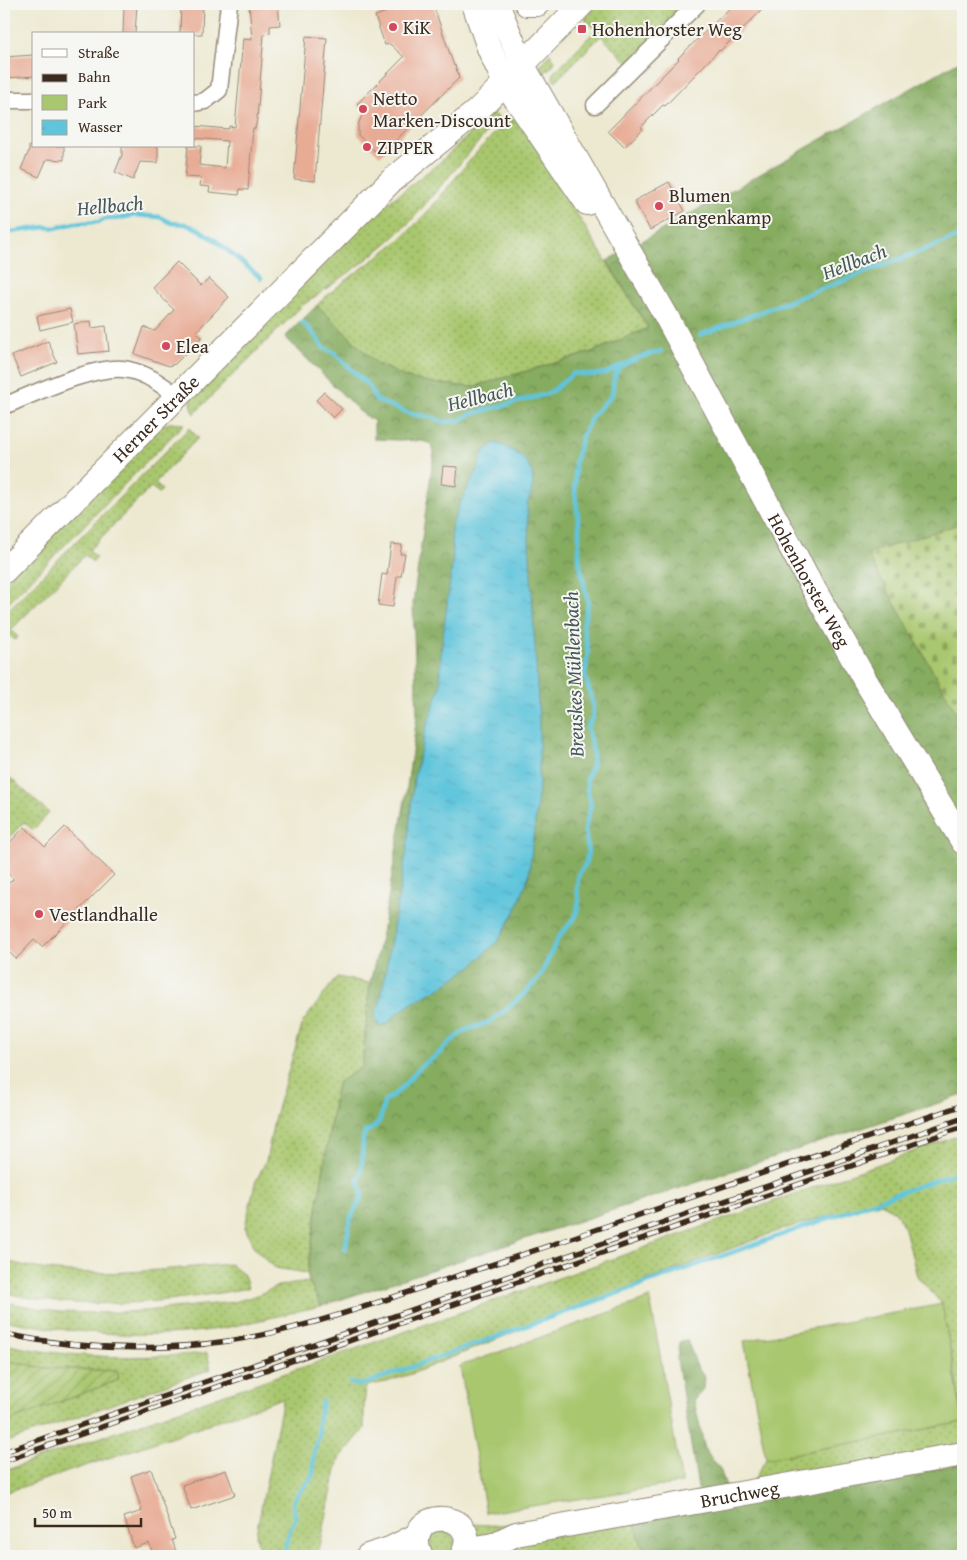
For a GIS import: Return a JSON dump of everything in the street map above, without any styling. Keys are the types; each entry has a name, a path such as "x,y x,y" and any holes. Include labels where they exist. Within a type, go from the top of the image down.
{"street":[{"path":"195,103 205,101 219,90 229,4"},
{"name":"Hohenhorster Weg","path":"474,4 501,76 612,237 650,301 665,314"},
{"name":"Hohenhorster Weg","path":"497,4 519,57 665,314 802,568 860,672 963,842"},
{"path":"527,4 537,4"},
{"name":"Herner Straße","path":"519,57 558,4"},
{"name":"Herner Straße","path":"4,571 391,181 478,110 501,76 519,57 582,4"},
{"path":"596,105 697,4"},
{"path":"4,100 32,100"},
{"path":"4,406 82,375 106,368 128,369 137,372 154,379 177,396"},
{"name":"Bruchweg","path":"368,1556 390,1549 420,1546 421,1528 434,1519 450,1519 456,1522 463,1545 493,1545 516,1534 963,1454"}],"green space":[{"path":"596,4 688,4 629,64 601,36 555,82 553,78 554,72 596,30 585,19"},
{"path":"550,54 555,60 553,65 540,74 541,64"},
{"path":"963,59 963,523 869,553 871,561 963,724 963,1095 321,1306 309,1282 307,1273 337,1083 362,1067 370,983 382,933 406,794 417,716 413,603 434,452 431,444 422,441 374,439 374,421 359,411 285,337 317,305 376,363 407,378 472,387 592,352 648,328 607,261"},
{"path":"493,112 499,118 409,223 361,264 303,305 194,414 191,403 192,396 375,213 439,163"},
{"path":"511,119 517,121 522,126 648,328 592,352 473,387 406,378 376,363 317,305 339,285 387,250 410,230 480,148"},
{"path":"170,423 184,424 4,607 4,583 162,425"},
{"path":"189,428 198,438 155,483 162,490 159,493 151,487 89,550 96,558 92,562 85,555 11,630 18,637 15,640 7,633 4,636 4,614"},
{"path":"963,523 963,724 871,561 869,553"},
{"path":"4,772 49,813 33,830 24,822 4,843"},
{"path":"337,977 370,983 362,1068 337,1083 307,1273 275,1268 254,1248 245,1227 255,1183 266,1161 275,1116 303,1022"},
{"path":"963,1134 963,1419 942,1304 917,1276 905,1229 895,1211 880,1203 855,1208 780,1230 569,1310 411,1374 366,1386 364,1429 338,1461 318,1556 261,1556 260,1554 256,1534 283,1398 4,1493 4,1471 542,1284"},
{"path":"4,1260 31,1267 87,1273 116,1273 230,1264 244,1275 248,1288 157,1301 94,1304 63,1302 4,1292"},
{"path":"309,1282 321,1306 236,1326 197,1332 114,1334 58,1329 4,1320 4,1302 60,1312 144,1311 234,1302 255,1296 278,1286"},
{"path":"650,1298 682,1483 486,1513 460,1366"},
{"path":"942,1304 963,1422 766,1459 744,1341"},
{"path":"687,1340 698,1369 704,1375 703,1389 694,1400 705,1450 720,1469 727,1489 699,1494 677,1359 679,1343"},
{"path":"4,1344 54,1353 80,1355 131,1357 207,1353 211,1369 4,1443 4,1423 118,1380 118,1371 44,1368 4,1360"},
{"path":"4,1360 44,1368 118,1371 118,1380 4,1423"},
{"path":"963,1422 963,1464 666,1545 670,1556 662,1556 660,1553 650,1556 475,1556 473,1524 515,1524 751,1485 766,1459"},
{"path":"963,1464 963,1556 670,1556 665,1545 644,1552 634,1522"},
{"path":"442,1530 452,1534 456,1544 452,1554 442,1558 432,1554 428,1544 432,1534"}],"water":[{"path":"496,443 507,447 523,459 529,466 533,483 527,504 539,720 539,786 529,875 516,910 498,941 473,965 441,987 412,1003 383,1026 378,1024 375,1014 380,1003 407,849 414,777 426,728 440,688 441,651 453,557 451,528 459,505 477,471 484,451"}],"building":[{"path":"124,4 137,4 135,32 123,32"},
{"path":"181,4 203,4 202,34 180,32"},
{"path":"249,4 278,4 280,25 270,26 270,33 264,34 257,119 255,129 253,128 248,190 240,189 239,195 209,192 210,187 200,186 201,178 185,177 188,148 201,146 199,165 225,168 227,141 195,138 195,126 229,129 229,126 235,127 243,39 252,40"},
{"path":"410,4 433,4 459,78 380,156 358,135 358,126 361,117 365,113 357,104 404,57 390,44 385,45 375,16"},
{"path":"734,4 768,4 719,50 665,106 663,105 641,127 643,129 624,147 608,131 678,58"},
{"path":"306,36 327,38 315,181 294,179"},
{"path":"32,55 32,76 6,78 6,74 4,74 4,57"},
{"path":"29,146 32,146 32,148 64,148 64,160 47,159 39,177 21,169 29,151"},
{"path":"122,148 158,148 158,163 140,162 133,180 115,172 122,155"},
{"name":"Blumen Langenkamp","path":"669,182 685,211 650,230 634,201"},
{"path":"177,262 201,286 209,278 229,297 196,332 202,337 175,364 169,366 135,354 144,327 155,331 174,310 152,287"},
{"path":"70,309 73,322 40,330 37,316"},
{"path":"91,321 92,328 106,326 109,351 78,354 74,324"},
{"path":"48,341 57,362 21,377 12,356"},
{"path":"324,392 342,409 333,418 316,400"},
{"path":"443,466 458,467 456,486 441,484"},
{"path":"391,544 402,545 400,554 405,554 401,576 397,576 393,607 378,605 382,574 387,575"},
{"name":"Vestlandhalle","path":"25,827 45,847 65,827 114,875 42,947 34,940 16,959 4,947 4,888 13,879 4,869 4,848"},
{"path":"151,1469 175,1539 172,1540 177,1554 171,1556 154,1556 149,1543 134,1548 124,1517 142,1511 131,1476"},
{"path":"226,1470 235,1495 191,1510 182,1485"}],"waterway":[{"name":"Hellbach","path":"4,233 46,227 55,228 75,223 99,222 108,218 115,219 135,215 160,217 172,223 185,224 198,229 215,240 261,278"},
{"name":"Hellbach","path":"700,335 963,235"},
{"name":"Hellbach","path":"302,322 324,348 333,352 369,386 376,400 411,414 430,417 444,422 458,421 471,414 547,394 574,373 591,375 606,373 640,357 661,351"},
{"name":"Breuskes Mühlenbach","path":"345,1250 351,1217 361,1199 362,1192 358,1182 362,1166 363,1138 365,1132 374,1127 379,1121 384,1102 400,1090 422,1065 435,1057 456,1037 466,1030 489,1022 525,993 541,975 558,938 576,916 579,901 577,888 579,873 585,865 588,853 585,829 591,804 587,790 587,777 592,766 593,752 587,727 593,717 593,704 585,675 588,651 583,626 588,602 579,560 575,463 582,436 593,415 612,395 614,378 620,366"},
{"path":"350,1383 361,1385 963,1170"},
{"name":"Breuskes Mühlenbach","path":"283,1556 290,1529 296,1518 294,1501 311,1478 314,1468 314,1449 319,1436 318,1426 322,1401"}],"railway":[{"path":"4,1334 87,1346 144,1348 228,1341 275,1332 344,1313 519,1256 963,1105"},
{"path":"4,1452 963,1118"},
{"path":"4,1461 963,1127"}],"place":[{"name":"KiK","path":"393,27"},
{"name":"Hohenhorster Weg","path":"582,29"},
{"name":"Netto Marken-Discount","path":"363,109"},
{"name":"ZIPPER","path":"367,147"},
{"name":"Blumen Langenkamp","path":"659,206"},
{"name":"Elea","path":"166,346"},
{"name":"Vestlandhalle","path":"39,914"}]}
